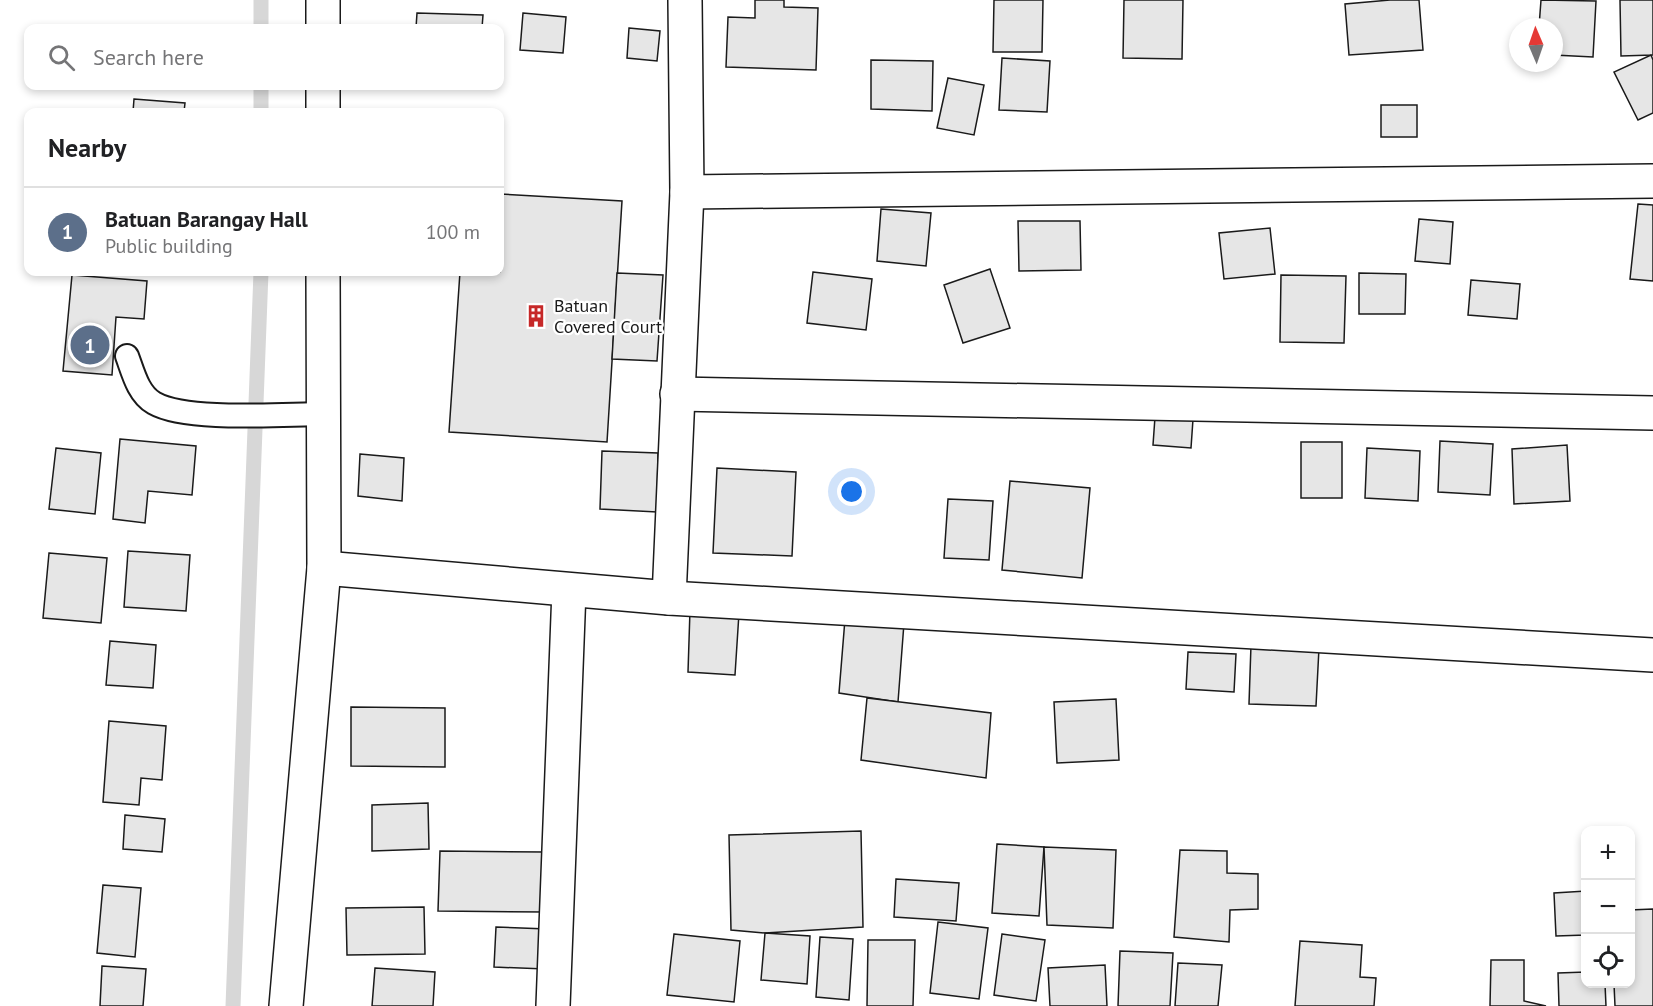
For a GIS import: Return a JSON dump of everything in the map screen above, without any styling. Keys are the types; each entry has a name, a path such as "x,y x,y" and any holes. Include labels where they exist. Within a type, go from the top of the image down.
{"street":[{"path":"323,0 323,24"},
{"path":"669,598 687,192 685,0"},
{"path":"323,90 323,108"},
{"path":"687,192 1653,181"},
{"path":"286,1006 324,568 324,276"},
{"path":"677,394 1653,413"},
{"path":"324,568 669,598 1653,655"},
{"path":"554,1006 569,590"}],"lane":[{"path":"127,356 141,391 154,403 180,412 324,414"}],"building":[{"path":"755,0 784,0 784,7 818,8 816,70 726,67 728,17 755,18"},
{"path":"994,0 1043,0 1042,52 993,52"},
{"path":"1124,0 1183,0 1182,59 1123,58"},
{"path":"1419,0 1423,50 1349,55 1345,4"},
{"path":"1541,0 1596,1 1593,57 1563,55 1563,18 1540,18"},
{"path":"1620,0 1653,0 1653,55 1621,56"},
{"path":"417,13 483,15 482,24 416,24"},
{"path":"523,13 566,17 563,53 520,50"},
{"path":"629,28 660,31 657,61 627,58"},
{"path":"1651,55 1653,60 1653,113 1638,120 1614,72"},
{"path":"1002,58 1050,61 1047,112 999,110"},
{"path":"871,60 933,61 932,111 871,109"},
{"path":"948,78 984,85 974,135 937,128"},
{"path":"134,99 185,103 184,108 133,108"},
{"path":"1381,105 1417,105 1417,137 1381,137"},
{"name":"Batuan Covered Court","path":"504,194 622,201 607,442 449,432 460,276 504,276"},
{"path":"1638,204 1653,205 1653,281 1630,279"},
{"path":"881,209 931,213 926,266 877,261"},
{"path":"1419,219 1453,222 1450,264 1415,261"},
{"path":"1018,221 1080,221 1081,270 1019,271"},
{"path":"1270,228 1275,274 1224,279 1219,233"},
{"path":"990,269 1010,328 963,343 944,285"},
{"path":"813,272 872,279 866,330 807,323"},
{"path":"617,273 663,275 657,361 612,359"},
{"path":"1359,273 1406,274 1405,314 1359,314"},
{"path":"1281,275 1346,276 1344,343 1280,342"},
{"path":"72,276 147,281 144,319 116,317 112,375 63,371"},
{"path":"1471,280 1520,284 1517,319 1468,315"},
{"path":"1156,403 1194,405 1191,448 1153,445"},
{"path":"120,439 196,446 192,495 148,491 145,523 113,519"},
{"path":"1440,441 1493,444 1490,495 1438,492"},
{"path":"1301,442 1342,442 1342,498 1301,498"},
{"path":"1567,445 1570,501 1514,504 1512,449"},
{"path":"56,448 101,453 95,514 49,509"},
{"path":"1367,448 1420,451 1418,501 1365,498"},
{"path":"602,451 658,453 657,512 600,509"},
{"path":"360,454 404,458 402,501 358,496"},
{"path":"717,468 796,472 792,556 713,553"},
{"path":"1010,481 1090,488 1082,578 1002,570"},
{"path":"948,499 993,501 989,560 944,558"},
{"path":"128,551 190,555 186,611 124,607"},
{"path":"49,553 107,558 101,623 43,618"},
{"path":"690,610 739,613 735,675 688,672"},
{"path":"845,619 904,623 898,702 839,693"},
{"path":"110,641 156,645 153,688 106,685"},
{"path":"1251,645 1319,648 1316,706 1249,704"},
{"path":"1188,652 1236,654 1234,692 1186,689"},
{"path":"867,698 991,713 986,778 861,760"},
{"path":"1116,699 1119,760 1057,763 1054,702"},
{"path":"351,707 445,708 445,767 351,766"},
{"path":"109,721 166,726 162,780 141,778 139,805 103,802"},
{"path":"428,803 429,849 372,851 372,805"},
{"path":"125,815 165,819 162,852 123,849"},
{"path":"861,831 863,927 765,933 731,930 729,835"},
{"path":"997,844 1044,847 1039,916 992,913"},
{"path":"1044,847 1116,850 1113,928 1047,925"},
{"path":"1180,850 1227,851 1227,873 1258,874 1258,909 1230,910 1229,942 1174,937"},
{"path":"440,851 545,852 545,912 438,911"},
{"path":"896,879 959,883 956,921 894,917"},
{"path":"103,885 141,888 135,957 97,953"},
{"path":"1581,891 1581,935 1556,936 1554,893"},
{"path":"424,907 425,954 347,955 346,908"},
{"path":"1653,909 1653,1006 1615,1006 1614,988 1635,988 1635,910"},
{"path":"938,922 988,928 979,999 930,993"},
{"path":"496,927 547,929 545,969 494,967"},
{"path":"765,933 810,936 807,984 761,980"},
{"path":"674,934 740,941 734,1002 667,995"},
{"path":"1002,934 1045,940 1036,1001 994,995"},
{"path":"820,937 853,939 849,1000 816,997"},
{"path":"868,940 915,940 913,1006 867,1006"},
{"path":"1300,941 1362,945 1360,977 1376,978 1374,1006 1295,1006"},
{"path":"1120,951 1173,953 1170,1006 1118,1006"},
{"path":"1491,960 1524,960 1524,1001 1546,1006 1490,1006"},
{"path":"1178,963 1222,965 1218,1006 1175,1006"},
{"path":"1105,965 1107,1006 1050,1006 1048,968"},
{"path":"102,966 146,969 143,1006 100,1006"},
{"path":"375,968 435,972 433,1006 372,1006"},
{"path":"1581,972 1581,988 1605,988 1606,1006 1559,1006 1558,973"}],"waterway":[{"path":"261,0 261,24"},
{"path":"261,90 261,108"},
{"path":"233,1006 261,276"}],"place":[{"name":"Batuan Covered Court","path":"536,316"},
{"name":"Batuan Barangay Hall","path":"90,345"}]}
